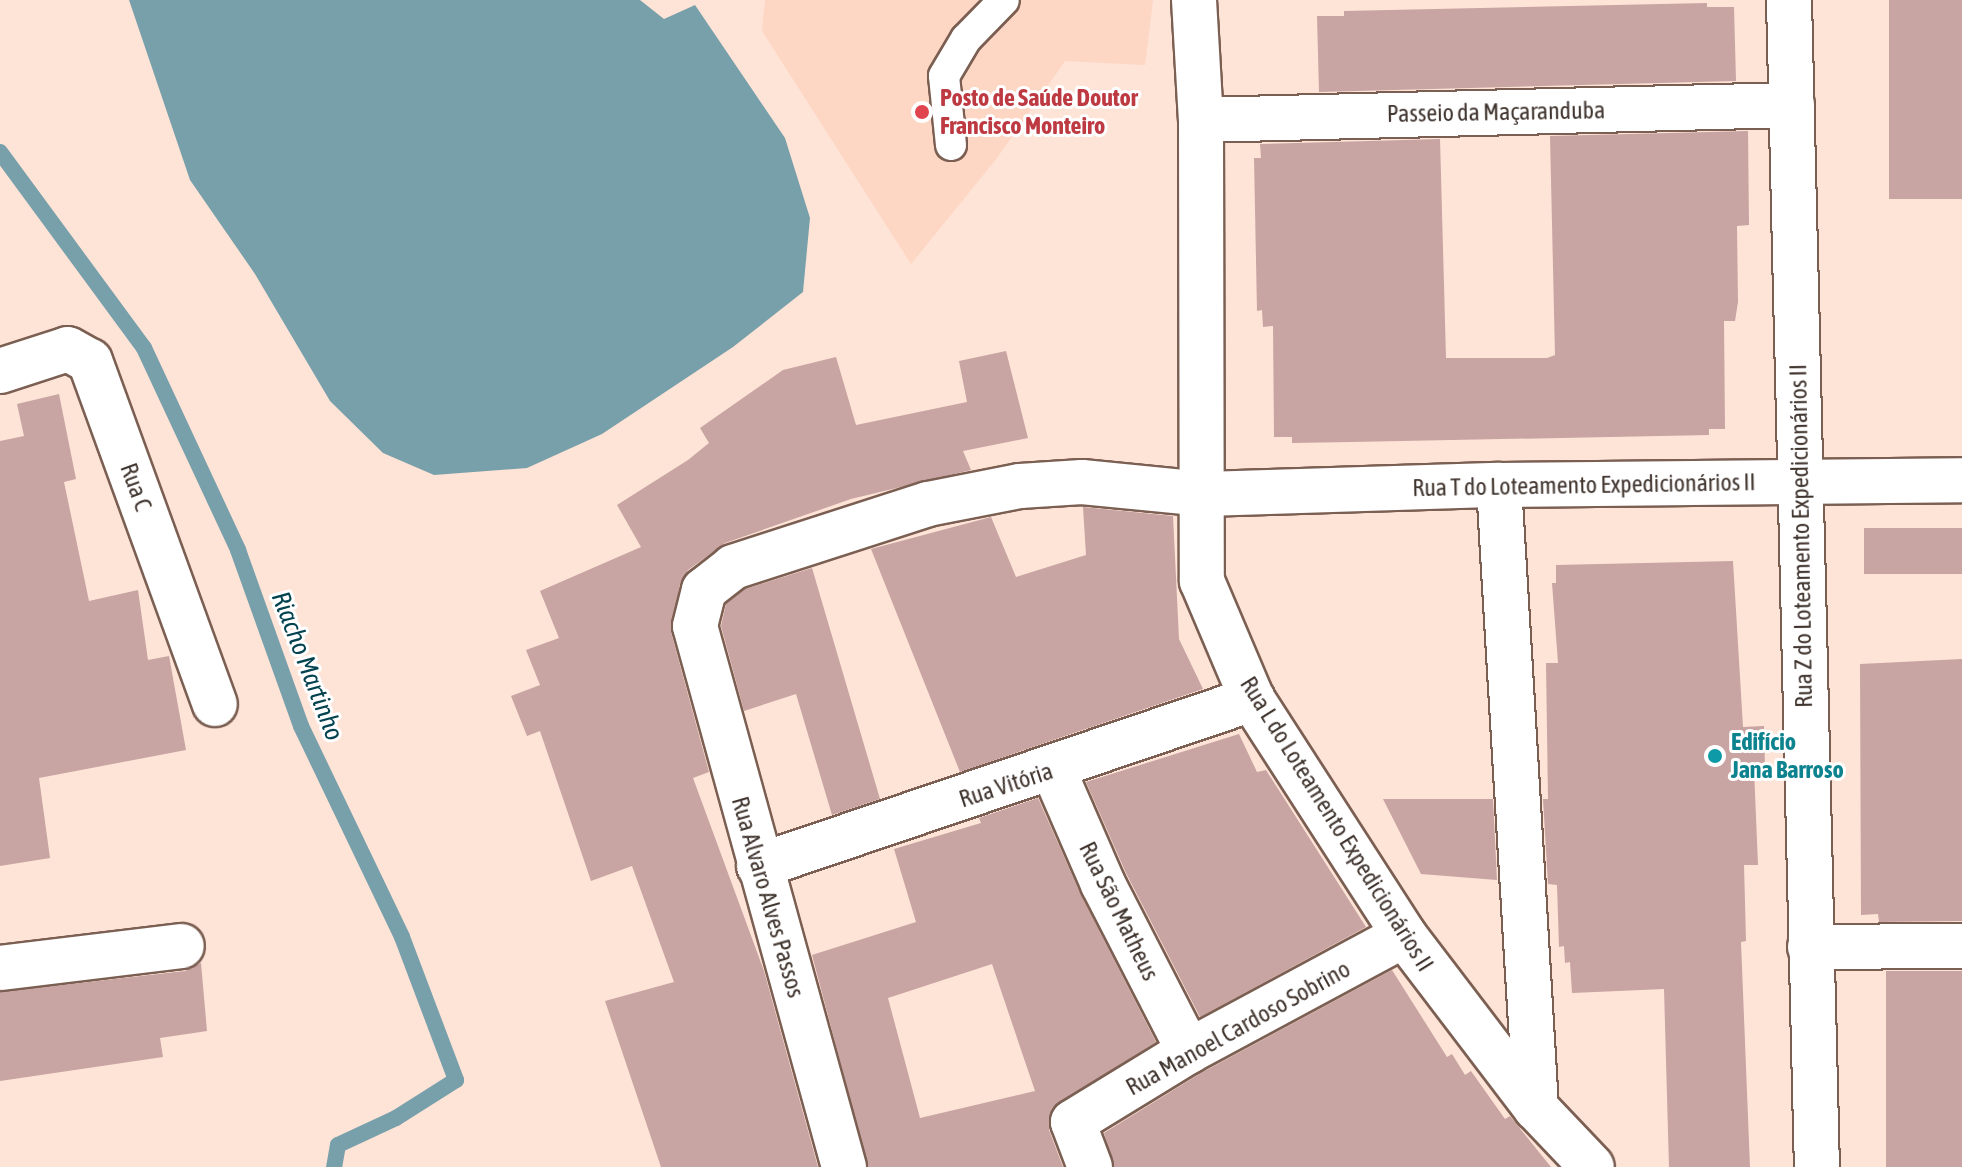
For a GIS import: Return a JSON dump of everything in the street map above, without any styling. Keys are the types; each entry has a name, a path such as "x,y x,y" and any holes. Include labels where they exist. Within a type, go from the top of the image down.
{"street":[{"name":"Rua L do Loteamento Expedicionários II","path":"1194,0 1201,120 1205,494 1202,581 1252,699 1404,935 1536,1108 1592,1167"},
{"name":"Rua Z do Loteamento Expedicionários II","path":"1789,0 1817,1167"},
{"name":"Passeio da Maçaranduba","path":"1201,120 1792,105"},
{"name":"Rua C","path":"0,371 68,349 90,361 215,704"},
{"name":"Rua T do Loteamento Expedicionários II","path":"695,626 704,590 733,567 974,491 1082,482 1205,494 1499,485 1962,480"},
{"path":"1499,485 1536,1108"},
{"name":"Rua Alvaro Alves Passos","path":"695,626 844,1167"},
{"name":"Rua Vitória","path":"759,866 1053,769 1252,699"},
{"name":"Rua São Matheus","path":"1053,769 1103,884 1189,1051"},
{"name":"Rua Manoel Cardoso Sobrino","path":"1090,1167 1073,1122 1189,1051 1404,935"},
{"path":"0,968 182,946"},
{"path":"1810,947 1962,946"}],"lane":[{"path":"951,145 944,76 966,39 1004,0"}],"shaded area":[{"name":"Posto de Saúde Doutor Francisco Monteiro","path":"765,0 1153,0 1145,65 1065,61 997,158 911,264 762,31"}],"water":[{"path":"129,0 640,0 664,19 695,5 785,138 810,218 803,292 733,347 602,434 527,468 434,475 383,453 330,401 255,274 190,180"}],"building":[{"path":"1889,0 1962,0 1962,199 1889,199"},
{"path":"1707,3 1707,7 1734,7 1736,81 1319,92 1317,16 1344,16 1344,11"},
{"path":"1748,131 1749,225 1737,226 1738,302 1735,321 1724,321 1725,429 1709,429 1709,435 1352,442 1292,443 1292,437 1274,437 1273,326 1263,327 1262,310 1257,311 1254,158 1261,158 1260,144 1440,139 1446,358 1547,358 1555,355 1550,136"},
{"path":"1006,351 1028,438 963,451 971,470 851,499 725,543 688,570 680,584 671,632 709,772 693,778 764,971 818,1167 661,1167 605,1001 674,982 632,866 591,881 540,731 527,736 511,696 540,685 526,650 559,638 540,591 641,547 617,505 709,443 700,428 783,370 836,357 856,425 967,402 959,361"},
{"path":"59,394 76,479 64,482 89,601 138,590 148,660 169,656 186,750 39,778 50,858 0,866 0,441 24,436 17,404"},
{"path":"1083,507 1173,516 1179,639 1203,689 960,772 871,549 991,517 1016,577 1086,555"},
{"path":"1864,528 1962,528 1962,574 1864,574"},
{"path":"1733,561 1743,727 1764,726 1765,768 1754,769 1758,865 1744,865 1746,941 1741,942 1750,1167 1669,1167 1664,989 1572,993 1570,962 1565,963 1564,946 1559,947 1557,885 1548,884 1543,799 1548,799 1546,663 1558,663 1552,583 1556,583 1556,565"},
{"path":"812,568 880,799 832,815 796,694 744,711 721,626 726,604 745,589"},
{"path":"1962,659 1962,921 1879,922 1878,914 1861,915 1860,664"},
{"path":"1239,734 1257,772 1266,770 1366,927 1200,1017 1126,873 1086,782"},
{"path":"1038,798 1081,895 1156,1042 1052,1108 1049,1130 1063,1167 868,1167 812,955 916,922 894,849 981,823 979,818","holes":["992,964 1035,1091 920,1118 888,998"]},
{"path":"1383,799 1493,799 1497,880 1421,874"},
{"path":"201,963 207,1031 160,1038 163,1057 0,1081 0,992 185,971"},
{"path":"1392,970 1447,1057 1452,1054 1465,1075 1471,1071 1505,1119 1510,1116 1551,1167 1114,1167 1104,1133 1201,1073"},
{"path":"1886,971 1962,971 1962,1167 1886,1167"}],"waterway":[{"name":"Riacho Martinho","path":"0,152 144,348 238,550 301,726 402,937 456,1080 396,1118 338,1145 334,1167"}],"place":[{"name":"Posto de Saúde Doutor Francisco Monteiro","path":"922,112"},
{"name":"Edifício Jana Barroso","path":"1715,756"}]}
